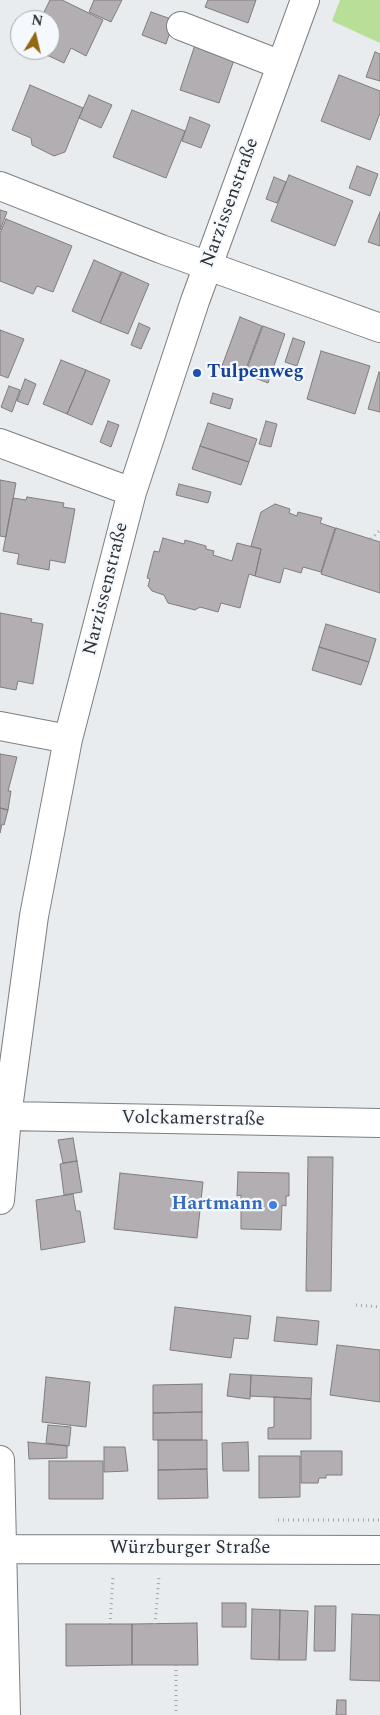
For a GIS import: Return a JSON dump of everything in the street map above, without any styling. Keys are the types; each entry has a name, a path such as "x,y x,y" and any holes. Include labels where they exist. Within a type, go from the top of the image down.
{"street":[{"name":"Narzissenstraße","path":"0,1200 5,1105 34,916 68,740 132,492 208,266 305,0"},
{"path":"181,26 281,65"},
{"path":"0,186 208,266 380,328"},
{"path":"0,444 132,492"},
{"path":"0,726 68,740"},
{"name":"Volckamerstraße","path":"5,1105 380,1123"},
{"path":"0,1460 6,1715"},
{"name":"Würzburger Straße","path":"1,1549 380,1550"}],"path":[{"path":"372,539 380,530"},
{"path":"356,1305 380,1307"},
{"path":"110,1624 115,1549"},
{"path":"155,1624 162,1549"},
{"path":"176,1665 176,1715"}],"green space":[{"path":"340,0 380,0 380,43 332,21"}],"building":[{"path":"50,0 62,0 103,20 86,56 71,48 64,63 58,60 60,60 60,10 45,10"},
{"path":"94,0 122,0 111,22 89,12"},
{"path":"208,0 256,0 248,23 205,7"},
{"path":"151,12 174,20 166,44 142,35"},
{"path":"196,42 207,46 205,51 234,60 219,103 180,90"},
{"path":"375,52 380,54 380,81 366,77"},
{"path":"339,75 380,91 380,113 370,140 321,121"},
{"path":"30,85 83,108 65,152 54,156 32,145 31,138 12,130"},
{"path":"89,95 112,105 101,128 79,118"},
{"path":"132,110 185,131 166,178 113,157"},
{"path":"190,117 210,125 201,148 182,141"},
{"path":"357,166 378,174 370,196 349,188"},
{"path":"289,175 353,201 335,246 271,221"},
{"path":"274,177 286,182 277,203 266,199"},
{"path":"0,210 7,212 0,230"},
{"path":"380,212 380,246 368,242"},
{"path":"6,219 72,246 53,292 37,286 33,294 0,281 0,233"},
{"path":"94,260 121,272 100,323 72,311"},
{"path":"122,272 149,284 128,334 100,323"},
{"path":"240,317 262,326 244,374 222,366"},
{"path":"139,323 150,328 141,349 131,345"},
{"path":"263,326 285,334 268,383 245,374"},
{"path":"0,330 24,339 8,378 0,375"},
{"path":"293,338 305,342 297,366 285,362"},
{"path":"321,351 370,366 355,414 307,399"},
{"path":"61,360 86,370 67,414 43,404"},
{"path":"86,370 110,380 92,425 67,414"},
{"path":"380,373 380,412 368,409"},
{"path":"25,379 36,384 28,405 17,401"},
{"path":"9,386 20,390 12,412 1,407"},
{"path":"213,393 233,399 230,409 210,403"},
{"path":"108,421 119,425 111,447 100,442"},
{"path":"266,421 277,424 271,447 259,444"},
{"path":"208,423 257,439 249,462 200,446"},
{"path":"200,446 249,462 241,485 192,469"},
{"path":"0,480 16,483 6,537 0,536"},
{"path":"179,484 211,492 208,503 176,495"},
{"path":"27,497 64,503 63,507 75,509 65,563 50,560 49,570 17,564 19,554 3,551 13,498 26,500"},
{"path":"275,504 290,509 289,513 297,516 298,512 322,518 320,523 335,528 321,572 303,567 301,573 284,568 280,583 255,576 261,549 251,546 261,512"},
{"path":"336,528 380,542 380,593 321,574"},
{"path":"163,538 184,544 185,540 206,546 206,549 214,551 213,555 232,561 237,543 261,549 255,576 249,574 240,608 221,603 218,612 200,607 195,610 168,603 164,595 152,591 148,586 150,579 147,578 154,551 159,552"},
{"path":"0,613 32,619 31,622 43,624 33,684 18,681 16,690 0,687"},
{"path":"326,624 376,639 369,662 319,647"},
{"path":"319,647 369,662 361,685 312,670"},
{"path":"0,754 17,757 8,791 11,791 8,810 0,808"},
{"path":"0,808 8,810 0,833"},
{"path":"73,1138 77,1161 63,1163 58,1140"},
{"path":"308,1157 333,1157 331,1291 306,1291"},
{"path":"77,1161 82,1192 64,1195 60,1164"},
{"path":"238,1172 289,1173 289,1196 286,1196 286,1206 282,1205 281,1230 241,1229 241,1195 237,1196"},
{"path":"120,1173 203,1182 197,1238 114,1229"},
{"path":"73,1194 76,1211 80,1211 85,1242 41,1250 36,1200"},
{"path":"175,1307 251,1316 248,1339 234,1338 231,1358 170,1350"},
{"path":"277,1317 319,1321 317,1345 274,1341"},
{"path":"337,1345 380,1350 380,1402 330,1395"},
{"path":"230,1374 251,1375 250,1399 227,1396"},
{"path":"251,1375 312,1378 311,1399 250,1396"},
{"path":"46,1377 90,1382 86,1427 42,1422"},
{"path":"202,1384 202,1412 153,1413 153,1385"},
{"path":"274,1397 311,1399 311,1439 268,1439 268,1428 274,1427"},
{"path":"202,1412 202,1440 153,1440 153,1413"},
{"path":"48,1425 71,1427 69,1446 46,1443"},
{"path":"158,1440 207,1440 207,1469 158,1470"},
{"path":"28,1442 67,1446 67,1458 29,1459"},
{"path":"248,1442 249,1471 223,1471 222,1443"},
{"path":"104,1447 125,1447 128,1471 104,1472"},
{"path":"301,1451 342,1451 342,1475 326,1475 326,1478 319,1478 318,1483 301,1483"},
{"path":"259,1456 300,1456 300,1497 259,1498"},
{"path":"49,1461 103,1461 103,1499 49,1499"},
{"path":"207,1469 208,1498 158,1499 158,1470"},
{"path":"222,1603 246,1603 246,1627 222,1627"},
{"path":"315,1606 336,1606 335,1651 314,1651"},
{"path":"252,1609 280,1610 279,1660 251,1659"},
{"path":"280,1610 308,1611 306,1660 279,1660"},
{"path":"352,1614 380,1615 380,1681 350,1680"},
{"path":"197,1623 198,1665 132,1665 132,1624"},
{"path":"66,1624 132,1624 132,1665 66,1666"},
{"path":"337,1700 346,1700 346,1715 336,1715"}],"place":[{"name":"Tulpenweg","path":"197,373"},
{"name":"Hartmann","path":"273,1205"}]}
